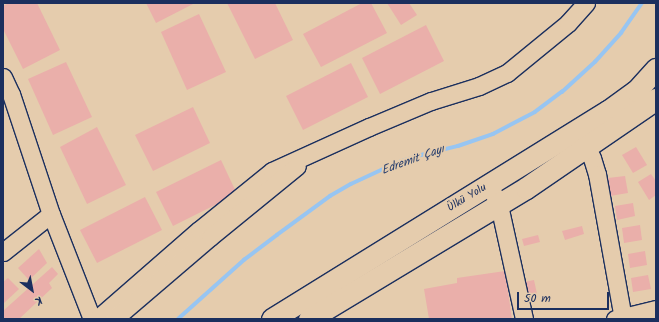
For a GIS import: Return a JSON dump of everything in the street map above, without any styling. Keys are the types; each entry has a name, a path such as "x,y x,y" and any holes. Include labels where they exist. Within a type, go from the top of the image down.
{"main road":[{"name":"Ülkü Yolu","path":"272,319 608,111 636,91 656,69"},
{"name":"Ülkü Yolu","path":"309,319 499,205 656,99"}],"street":[{"path":"97,319 199,230 272,171 369,127 432,102 478,86 507,73 568,23 586,3"},
{"path":"3,77 11,94 51,214 92,319"},
{"path":"587,147 592,158 596,174 620,318 656,309"},
{"path":"114,319 311,154"},
{"path":"488,185 499,205 524,319"},
{"path":"3,252 51,214"}],"building":[{"path":"9,3 37,3 60,50 23,69 3,29 3,6"},
{"path":"146,3 195,3 156,23"},
{"path":"227,3 275,3 293,40 255,59"},
{"path":"362,3 371,3 387,33 321,67 303,34"},
{"path":"387,3 409,3 417,15 401,25"},
{"path":"199,14 226,72 187,90 161,32"},
{"path":"426,25 444,61 380,94 362,58"},
{"path":"66,62 92,117 53,135 28,79"},
{"path":"351,63 368,97 303,130 286,96"},
{"path":"193,107 210,143 153,171 135,135"},
{"path":"97,127 126,185 87,204 60,147"},
{"path":"636,147 647,165 633,173 622,155"},
{"path":"221,160 237,194 173,226 156,192"},
{"path":"651,174 656,181 656,195 649,200 638,182"},
{"path":"625,176 628,193 610,196 608,178"},
{"path":"145,197 162,230 97,263 80,230"},
{"path":"633,203 635,216 617,220 615,206"},
{"path":"640,225 642,240 624,243 622,228"},
{"path":"582,226 584,234 565,240 562,231"},
{"path":"538,235 540,242 524,246 522,239"},
{"path":"39,249 47,263 29,280 18,268"},
{"path":"645,251 647,265 630,268 628,254"},
{"path":"52,267 58,274 49,283 52,288 19,319 3,319 3,311"},
{"path":"505,271 512,319 429,319 424,289 457,283 457,278"},
{"path":"648,275 651,289 633,292 631,278"},
{"path":"8,278 19,289 3,304 3,282"},
{"path":"534,280 537,294 527,296 524,282"}],"waterway":[{"name":"Edremit Çayı","path":"178,319 244,260 330,196 351,184 394,164 417,156 458,146 493,134 535,112 562,92 595,62 621,33 642,3"}]}
